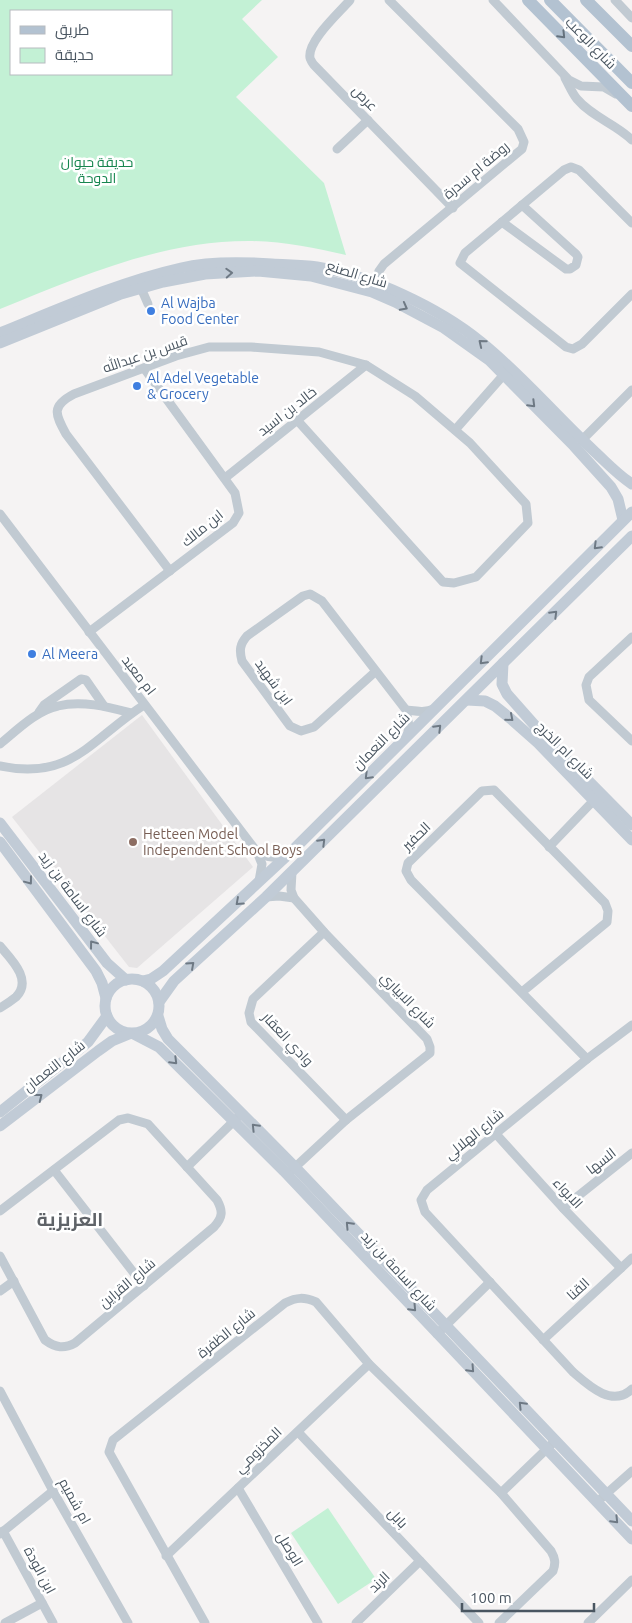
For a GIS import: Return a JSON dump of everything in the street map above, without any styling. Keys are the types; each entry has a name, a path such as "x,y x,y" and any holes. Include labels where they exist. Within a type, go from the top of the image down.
{"main road":[{"name":"شارع الوعب","path":"528,0 628,103"},
{"path":"550,0 632,83"},
{"name":"شارع الوعب","path":"586,0 632,46"},
{"path":"615,66 632,74"}],"street":[{"name":"عرص","path":"350,0 315,40 310,59 453,208"},
{"name":"روضة ام سدرة","path":"374,288 384,264 522,149 524,142 518,129 390,0"},
{"path":"492,0 575,84 604,88 628,103"},
{"path":"615,0 632,18"},
{"path":"564,75 574,94 589,109 632,140"},
{"path":"588,86 584,96 589,109"},
{"path":"337,149 368,120"},
{"path":"632,223 579,170 571,167 564,170 465,253 460,263 566,347 572,349 582,344 632,294"},
{"path":"502,222 566,268 570,269 576,265 578,257 576,254 522,205"},
{"name":"شارع الصنع","path":"0,333 123,284 183,267 241,262 317,267 374,288 395,302 444,328 507,372 623,478 632,484"},
{"name":"شارع الصنع","path":"0,343 121,294 163,282 205,274 258,271 311,276 374,288"},
{"path":"141,288 148,304"},
{"name":"قيس بن عبدالله","path":"170,571 66,434 58,421 57,410 61,401 99,384 176,356 209,348 252,346 319,352 366,365 414,396 470,442 526,504 528,523 476,577 454,583 443,582 297,420"},
{"name":"خالد بن اسيد","path":"225,478 366,365"},
{"name":"ابن مالك","path":"89,632 233,523 239,513 235,493 144,368"},
{"path":"455,430 507,372"},
{"name":"شارع الصنع","path":"507,372 611,487 628,516"},
{"path":"582,440 632,390"},
{"name":"ام معبد","path":"0,514 257,852 262,864 258,884"},
{"name":"شارع النعمان","path":"143,981 163,971 258,884 628,516"},
{"path":"159,1002 174,981 266,898 632,536"},
{"name":"ابن شهيد","path":"375,672 314,727 301,731 290,726 242,661 240,652 242,643 247,636 303,596 310,594 322,600 375,672 406,710"},
{"path":"632,637 589,677 586,685 590,700 632,741"},
{"name":"شارع ام الخرج","path":"503,664 502,684 507,694 597,796 632,840"},
{"path":"36,716 44,705 81,679 88,682 104,706"},
{"name":"شارع ام الخرج","path":"467,700 485,701 495,706 632,825"},
{"path":"0,744 36,716 58,706 79,704 104,706 131,713"},
{"path":"0,766 25,770 40,769 69,760 144,705"},
{"path":"407,736 409,726 406,710 428,712 436,708"},
{"name":"الحفير","path":"522,992 607,922 608,911 605,903 494,790 482,791 408,863 406,872 411,880 587,1059"},
{"path":"549,847 597,796"},
{"name":"شارع اسامة بن زيد","path":"0,823 107,963 126,980"},
{"name":"شارع اسامة بن زيد","path":"0,842 96,971 106,998"},
{"path":"257,852 264,856 275,858 292,851"},
{"path":"266,898 279,896 294,898 291,890 292,872"},
{"name":"شارع الابياري","path":"291,1171 346,1120 430,1053 427,1039 324,932 294,898"},
{"name":"وادي العقار","path":"324,932 253,999 249,1014 250,1022 346,1120"},
{"path":"0,946 22,976 23,984 17,996 0,1008"},
{"path":"126,980 143,981 154,989 159,1002 158,1016 149,1028 132,1034 116,1028 107,1016 106,998 114,986 126,980"},
{"name":"شارع النعمان","path":"0,1112 88,1042 107,1016"},
{"name":"شارع اسامة بن زيد","path":"158,1016 162,1029 168,1039 238,1117 441,1330 547,1449 632,1539"},
{"name":"شارع الهلالي","path":"632,1025 587,1059 427,1190 421,1200 426,1212 573,1372 603,1395 615,1397 626,1395 632,1389"},
{"name":"شارع النعمان","path":"0,1126 112,1042 132,1034"},
{"name":"شارع اسامة بن زيد","path":"132,1034 159,1047 238,1117"},
{"path":"187,1166 238,1117"},
{"name":"شارع القراين","path":"0,1210 119,1120 128,1118 137,1119 148,1124 217,1200 222,1210 220,1220 76,1343 67,1347 52,1345 46,1340 0,1256"},
{"name":"الابواء","path":"496,1134 621,1268"},
{"name":"السها","path":"563,1208 632,1153"},
{"path":"54,1170 144,1286"},
{"name":"القنا","path":"543,1340 632,1258"},
{"path":"0,1291 14,1281"},
{"path":"441,1330 490,1282"},
{"name":"شارع الظفرة","path":"205,1623 114,1463 110,1452 113,1440 285,1303 296,1298 306,1298 316,1302 369,1364 501,1493 547,1544 555,1558 553,1571 499,1623"},
{"name":"شارع اسامة بن زيد","path":"441,1330 556,1440 632,1521"},
{"name":"المخزومي","path":"166,1556 369,1364"},
{"name":"ام شميم","path":"1,1396 128,1623"},
{"name":"بابل","path":"298,1432 479,1623"},
{"path":"501,1493 556,1440"},
{"path":"597,1502 632,1471"},
{"name":"الوصل","path":"238,1488 318,1623"},
{"name":"ابن الودة","path":"53,1491 2,1532 53,1623"},
{"name":"الرند","path":"356,1623 420,1561"},
{"path":"588,1623 632,1580"},
{"path":"5,1623 42,1603"}],"shaded area":[{"name":"Hetteen Model Independent School Boys","path":"142,715 253,867 137,968 129,967 12,817"}],"green space":[{"name":"حديقة حيوان الدوحة","path":"0,0 262,0 242,19 278,57 236,97 324,183 346,255 273,242 216,243 152,254 90,273 0,309"},
{"path":"328,1508 376,1579 338,1604 291,1533"}],"place":[{"name":"Al Wajba Food Center","path":"151,311"},
{"name":"Al Adel Vegetable & Grocery","path":"137,386"},
{"name":"Al Meera","path":"32,654"},
{"name":"Hetteen Model Independent School Boys","path":"133,842"}],"district":[{"name":"العزيزية","path":"70,1219"}]}
